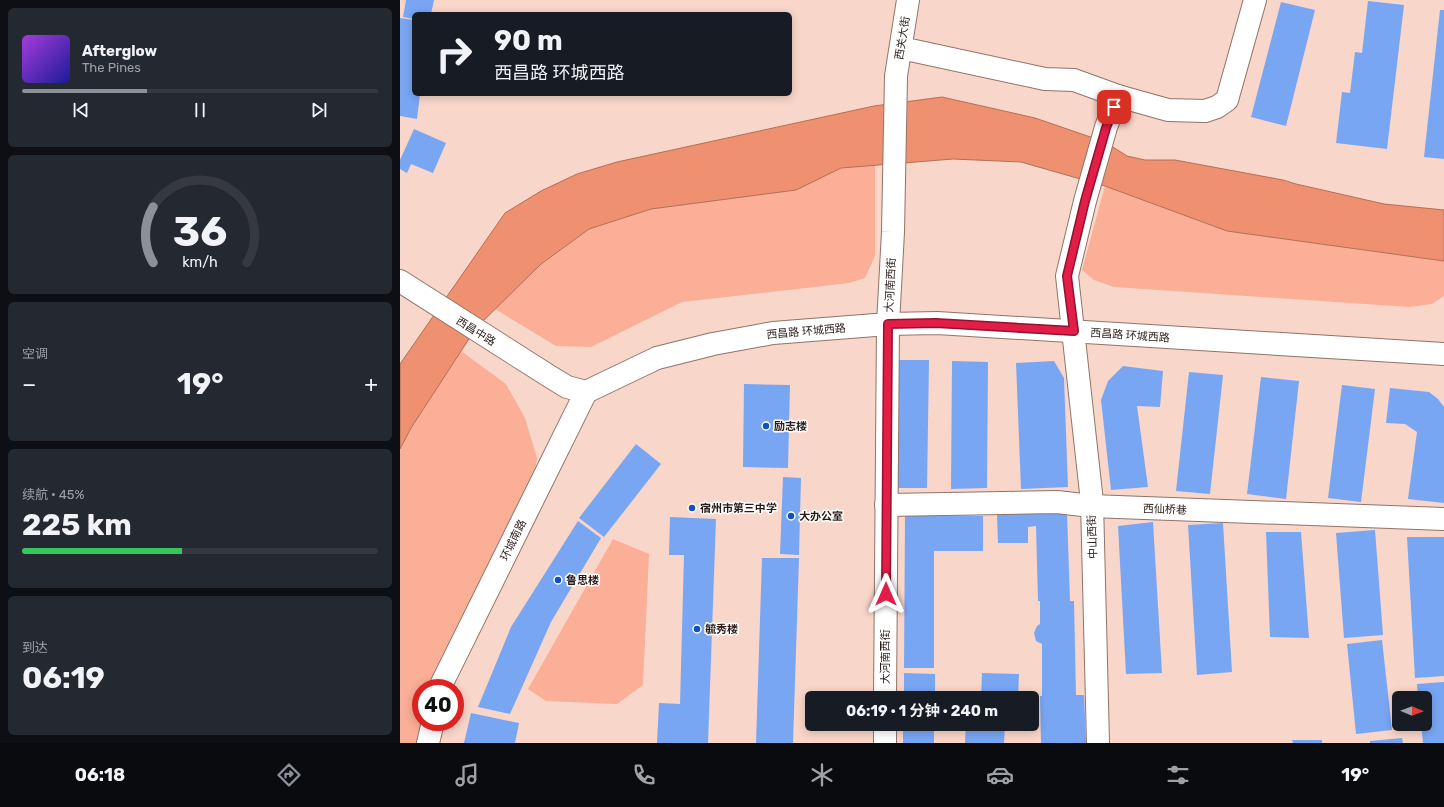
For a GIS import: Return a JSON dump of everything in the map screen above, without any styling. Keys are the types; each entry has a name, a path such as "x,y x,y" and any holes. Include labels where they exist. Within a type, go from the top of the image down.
{"street":[{"name":"西关大街","path":"893,232 896,76 908,0"},
{"path":"901,48 1045,79 1074,80 1118,96 1168,110 1205,111 1218,107 1227,100 1255,0"},
{"name":"中山西街","path":"1098,743 1092,506 1067,276 1085,201 1106,128 1118,96"},
{"name":"大河南西街","path":"885,691 888,324 893,232"},
{"name":"西昌中路","path":"401,284 548,376 567,386 586,392"},
{"name":"西昌路 环城西路","path":"586,392 657,358 713,344 773,334 888,324 936,323 1444,354"},
{"name":"环城南路","path":"444,679 586,392"},
{"name":"西仙桥巷","path":"886,505 1057,502 1092,506 1444,519"},
{"path":"428,743 431,731"},
{"path":"885,731 885,743"}],"shaded area":[{"path":"942,97 1035,118 1105,142 1127,156 1145,160 1175,160 1283,180 1384,204 1444,210 1444,261 1227,231 1105,186 1021,162 953,159 841,168 796,190 651,209 589,229 541,264 476,328 411,428 400,449 400,364 505,213 541,191 577,174 617,162 874,106"},
{"path":"875,165 875,256 865,278 849,283 682,302 591,347 556,346 495,309 541,264 589,229 651,209 796,190 841,168"},
{"path":"1105,186 1227,231 1444,261 1444,296 1432,304 1409,307 1114,287 1094,280 1082,270"},
{"path":"461,351 506,384 525,418 537,458 534,478 435,679 412,679 412,731 421,731 418,743 400,743 400,449 411,428"},
{"path":"613,539 649,554 643,685 617,704 546,701 528,689"}],"building":[{"path":"406,0 434,0 431,12 412,12 412,19 403,17"},
{"path":"1368,1 1404,5 1387,149 1336,143 1342,92 1350,93 1355,52 1362,53"},
{"path":"1281,2 1315,10 1286,126 1251,117"},
{"path":"1440,10 1444,10 1444,159 1424,157"},
{"path":"400,18 412,20 412,96 420,96 417,119 400,116"},
{"path":"414,129 446,143 433,173 411,164 407,173 400,169 400,160"},
{"path":"897,360 929,360 927,488 897,488"},
{"path":"952,361 988,362 987,488 951,489"},
{"path":"1054,361 1064,378 1068,487 1021,489 1016,363"},
{"path":"1123,366 1163,371 1160,407 1137,406 1148,487 1111,490 1101,400 1108,381"},
{"path":"1189,372 1223,375 1210,494 1176,491"},
{"path":"1261,377 1299,381 1286,499 1247,494"},
{"name":"励志楼","path":"744,384 790,385 788,468 743,467"},
{"path":"1342,385 1375,389 1361,502 1328,498"},
{"path":"1390,388 1429,392 1438,399 1444,407 1444,503 1408,499 1417,432 1405,424 1386,423"},
{"path":"636,444 661,464 604,537 579,518"},
{"name":"大办公室","path":"783,477 801,478 799,555 780,554"},
{"path":"1067,513 1070,601 1074,601 1076,695 1084,695 1086,743 1041,743 1040,696 1042,696 1042,644 1036,641 1034,633 1037,626 1040,624 1036,526 1028,527 1028,543 998,543 997,514"},
{"path":"905,516 983,516 983,551 934,551 934,668 904,668"},
{"name":"毓秀楼","path":"670,517 716,519 708,743 657,743 659,703 680,704 684,555 669,555"},
{"name":"鲁思楼","path":"578,521 601,538 551,622 510,714 478,707 511,627"},
{"path":"1153,522 1162,673 1126,674 1118,526"},
{"path":"1223,523 1232,672 1197,675 1188,525"},
{"path":"1375,530 1383,635 1344,638 1336,533"},
{"path":"1266,532 1301,532 1309,638 1270,637"},
{"path":"1407,537 1444,537 1444,676 1415,678"},
{"path":"762,558 799,558 793,743 756,743"},
{"path":"1382,640 1392,730 1356,734 1347,644"},
{"path":"904,673 935,674 935,691 904,691"},
{"path":"982,673 1019,674 1018,691 981,691"},
{"path":"1444,682 1444,743 1423,743 1422,731 1432,731 1432,691 1418,691 1417,684"},
{"path":"471,713 519,723 515,743 464,743"},
{"path":"903,731 934,731 934,743 903,743"},
{"path":"966,731 1005,731 1004,743 965,743"},
{"path":"1402,738 1403,743 1370,743 1370,741"},
{"path":"1292,740 1322,740 1322,743 1293,743"}],"place":[{"name":"励志楼","path":"766,426"},
{"name":"宿州市第三中学","path":"692,508"},
{"name":"大办公室","path":"791,516"},
{"name":"鲁思楼","path":"558,580"},
{"name":"毓秀楼","path":"697,629"}],"route":[{"path":"886,594 888,324 936,323 1074,331 1067,276 1085,201 1106,128 1114,107"}]}
